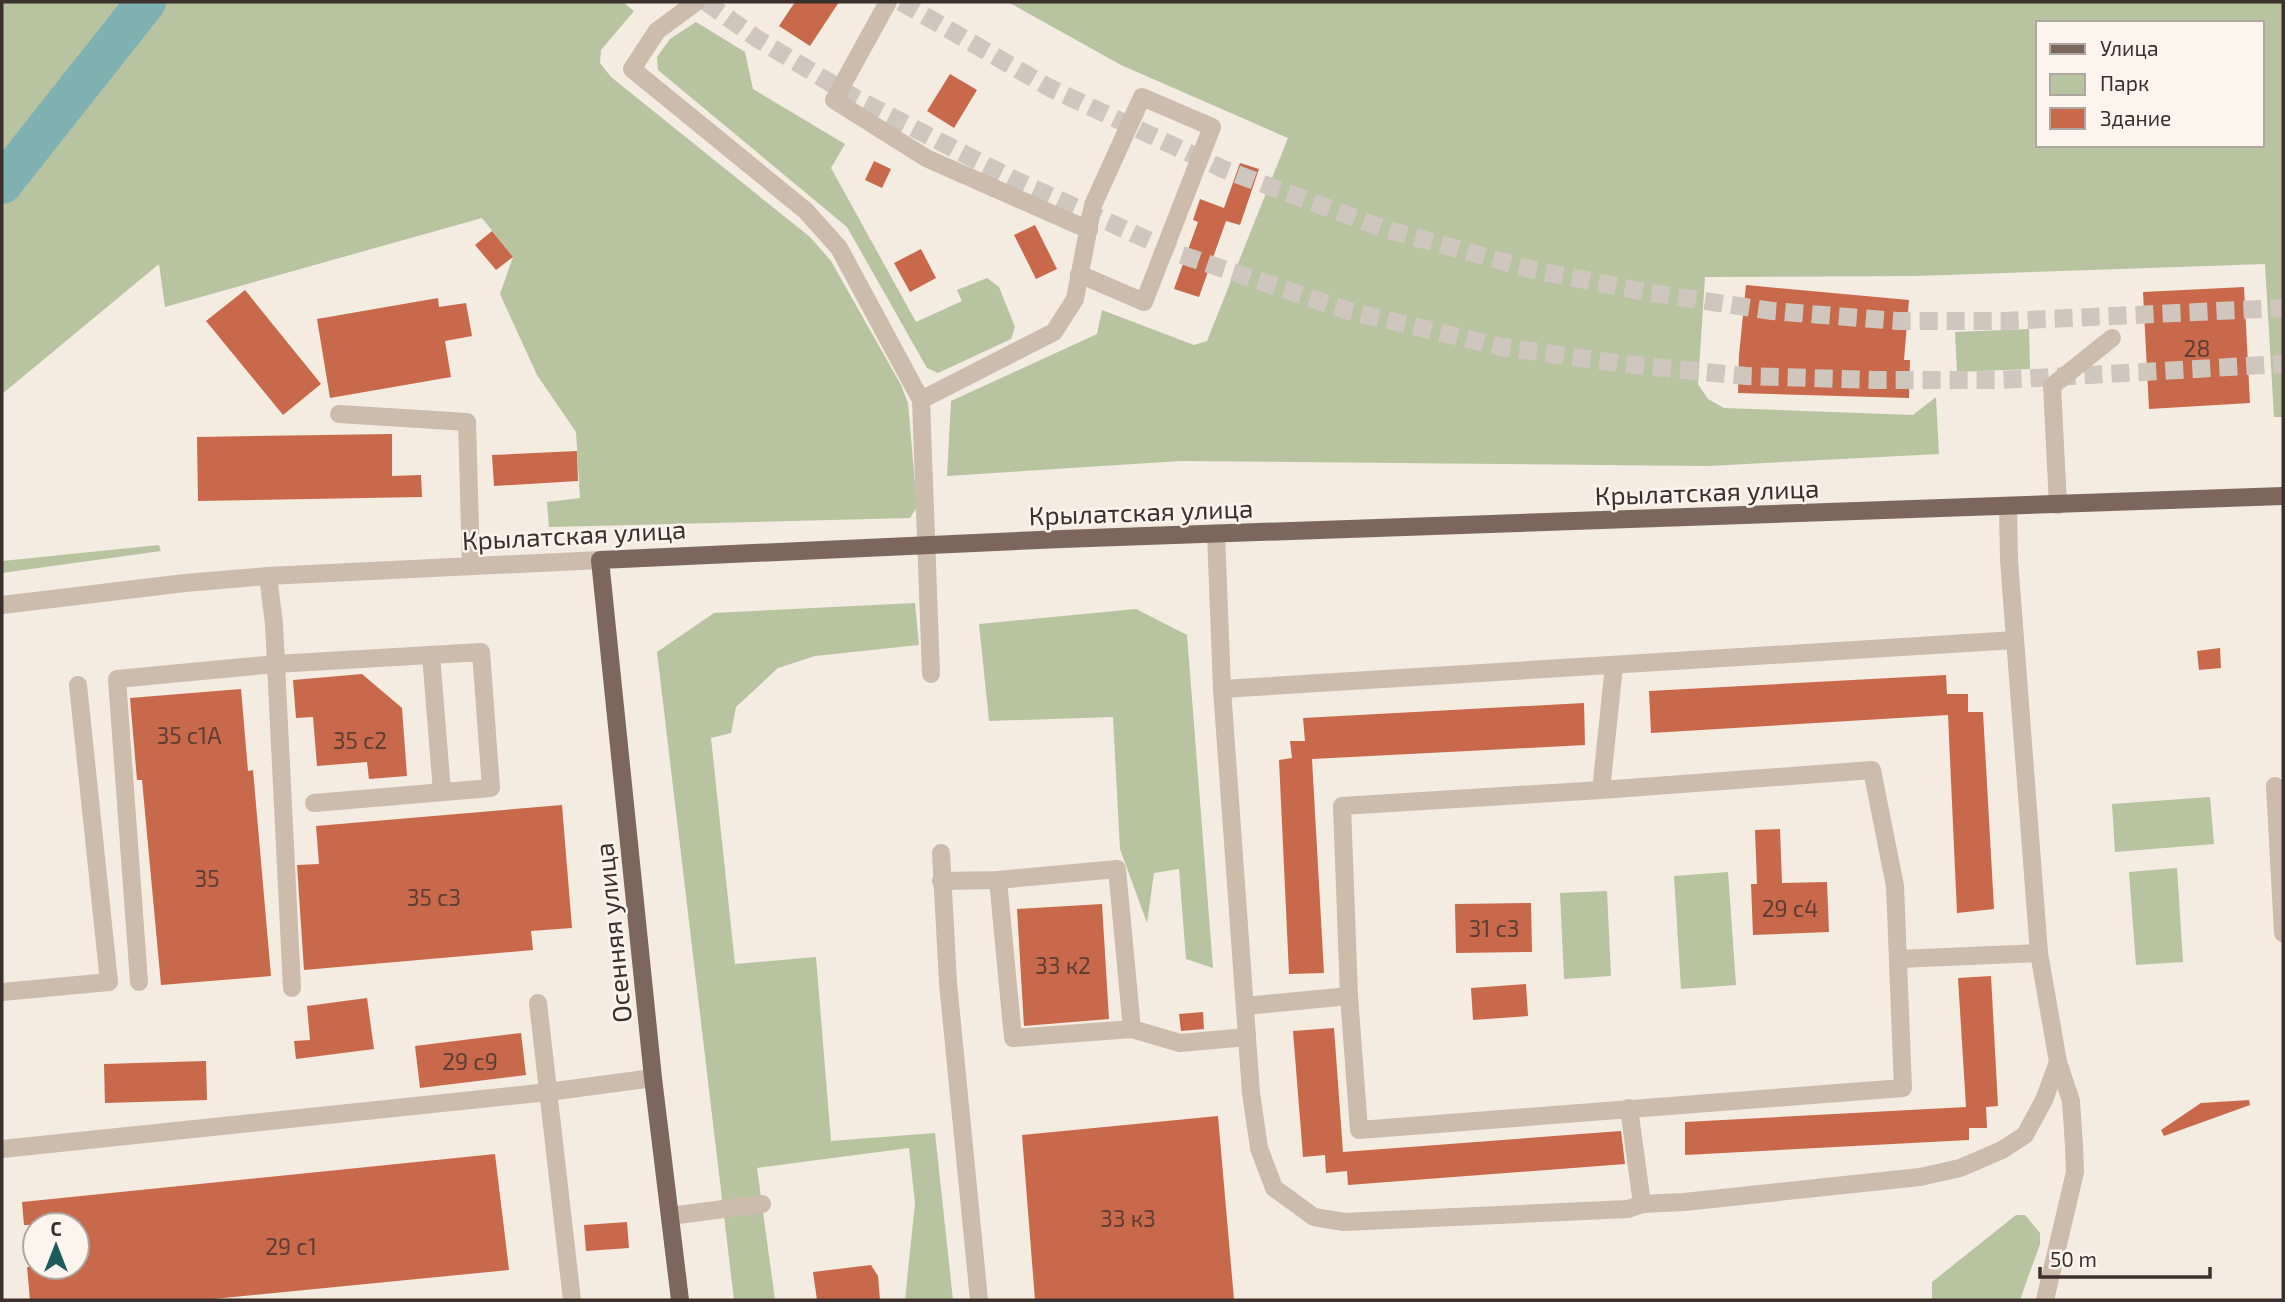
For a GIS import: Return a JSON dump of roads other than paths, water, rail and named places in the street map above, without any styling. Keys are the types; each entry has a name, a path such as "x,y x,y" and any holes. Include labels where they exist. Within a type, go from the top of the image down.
{"main road":[{"name":"Крылатская улица","path":"600,560 926,545 2283,496"},
{"name":"Осенняя улица","path":"600,560 653,1077 680,1300"}],"street":[{"path":"696,2 657,31 632,69 806,211 839,248 921,400 931,674"},
{"path":"888,2 834,100 926,158 1088,230"},
{"path":"921,400 1054,332 1074,299 1079,274 1093,205 1142,97 1212,127 1144,302 1079,274"},
{"path":"2058,505 2052,386 2112,338"},
{"path":"339,414 467,422 471,566"},
{"path":"2008,507 2009,560 2039,953 2058,1062 2071,1101 2075,1172 2045,1300"},
{"path":"1216,534 1222,689 1251,1093 1259,1148 1274,1188 1314,1217 1357,1221 1628,1209 1642,1204 1920,1177 1960,1168 2002,1150 2025,1135 2044,1100 2058,1062"},
{"name":"Крылатская улица","path":"2,605 268,576 600,560"},
{"path":"268,576 276,664 292,988"},
{"path":"1222,689 2015,640"},
{"path":"139,982 117,679 276,664 481,652 491,788 314,803"},
{"path":"430,655 442,792"},
{"path":"1601,790 1614,666"},
{"path":"2,992 108,982 78,685"},
{"path":"1872,770 1895,886 1898,960 1903,1088 1359,1130 1349,996 1342,806 1872,770"},
{"path":"2275,786 2283,933"},
{"path":"941,853 948,983 979,1300"},
{"path":"941,881 998,880 1116,869 1132,1029"},
{"path":"998,880 1013,1038 1132,1029 1180,1043 1247,1037"},
{"path":"1898,960 2039,953"},
{"path":"1245,1006 1349,996"},
{"path":"538,1003 572,1300"},
{"path":"2,1149 548,1092 653,1077"},
{"path":"1629,1108 1642,1204"},
{"path":"670,1216 762,1203"}],"waterway":[{"path":"2,184 146,2"}],"tunnel":[{"path":"706,2 756,38 857,99 1011,178 1179,254 1349,311 1502,347 1623,364 1746,376 1875,380 2001,380 2283,364"},
{"path":"901,2 1050,88 1223,169 1385,229 1530,269 1646,292 1772,311 1898,321 2005,321 2283,308"}]}
